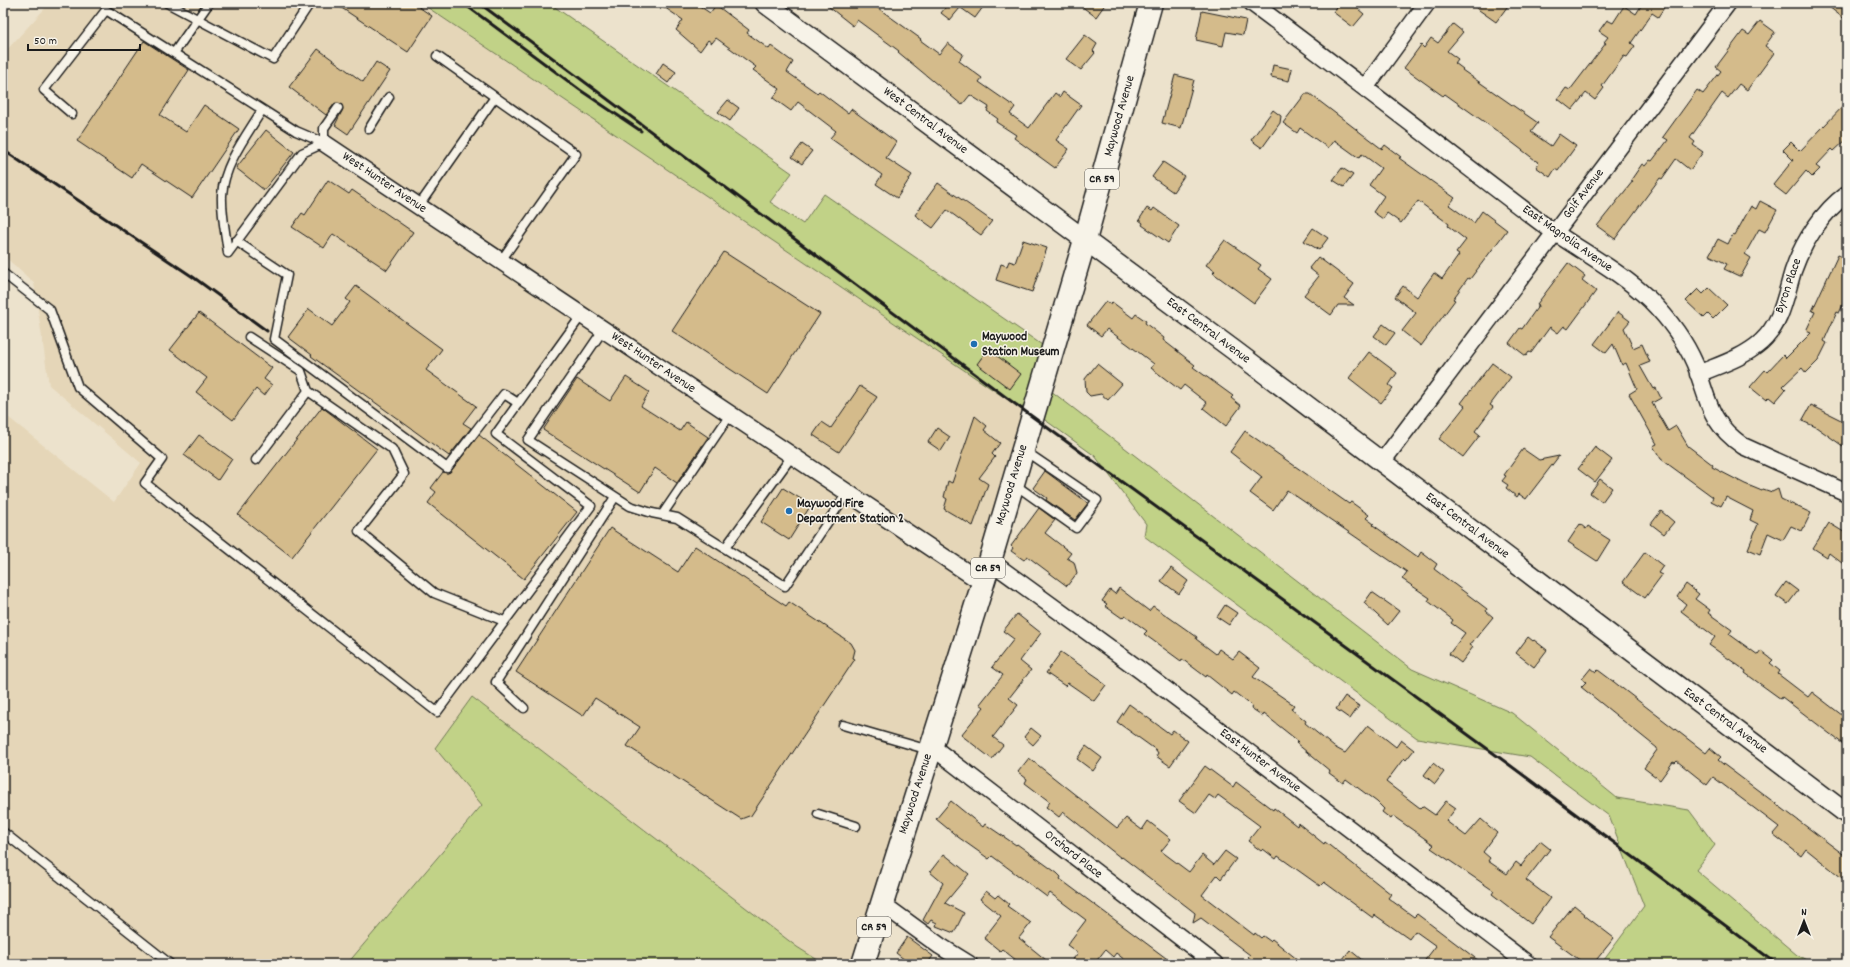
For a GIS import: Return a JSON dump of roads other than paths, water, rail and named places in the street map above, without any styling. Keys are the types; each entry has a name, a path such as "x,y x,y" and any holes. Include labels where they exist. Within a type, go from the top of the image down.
{"main road":[{"name":"Maywood Avenue","path":"863,964 990,561 1085,240 1151,3"}],"street":[{"name":"West Central Avenue","path":"765,3 1085,240"},
{"name":"East Magnolia Avenue","path":"1252,3 1555,233 1629,282 1651,301 1668,320 1685,345 1698,374 1712,414 1720,427 1730,437 1743,446 1847,493"},
{"path":"1365,88 1427,3"},
{"name":"Golf Avenue","path":"1382,462 1728,3"},
{"name":"West Hunter Avenue","path":"324,143 500,262 983,583"},
{"name":"Byron Place","path":"1698,374 1747,353 1762,341 1774,327 1782,311 1800,252 1813,230 1829,210 1847,194"},
{"name":"East Central Avenue","path":"1085,240 1382,462 1847,814"},
{"name":"East Hunter Avenue","path":"990,561 1140,670 1528,964"},
{"name":"Orchard Place","path":"931,748 1215,964"},
{"path":"881,903 940,946 969,964"}],"lane":[{"path":"167,3 273,59 310,3"},
{"path":"174,54 209,3"},
{"path":"72,114 44,90 105,6 174,54 262,110 296,131 324,143"},
{"path":"437,56 576,154 500,262"},
{"path":"369,129 389,97"},
{"path":"418,207 495,97"},
{"path":"324,143 324,128 338,108"},
{"path":"262,110 226,175 222,195 228,253 302,153 324,143"},
{"path":"236,241 287,275 274,339 447,468 504,394 518,403"},
{"path":"3,273 50,310 78,387 162,458 145,483 437,712 591,506 496,434 581,316"},
{"path":"603,330 528,440 630,506 662,516 677,518 785,586 847,493"},
{"path":"249,337 300,371 308,391 392,449 404,474 358,532 434,593 504,621"},
{"path":"256,460 308,391"},
{"path":"662,516 730,415"},
{"path":"1013,483 1076,528 1097,500 1023,449"},
{"path":"725,548 792,456"},
{"path":"524,708 496,682 615,496"},
{"path":"844,725 931,748"},
{"path":"818,814 856,826"},
{"path":"3,832 170,964"}],"railway":[{"path":"463,3 580,90 641,131"},
{"path":"479,3 1026,412 1511,766 1777,964"},
{"path":"3,150 193,277 267,331"}],"place":[{"name":"Maywood Station Museum","path":"974,344"},
{"name":"Maywood Fire Department Station 2","path":"789,511"}]}
